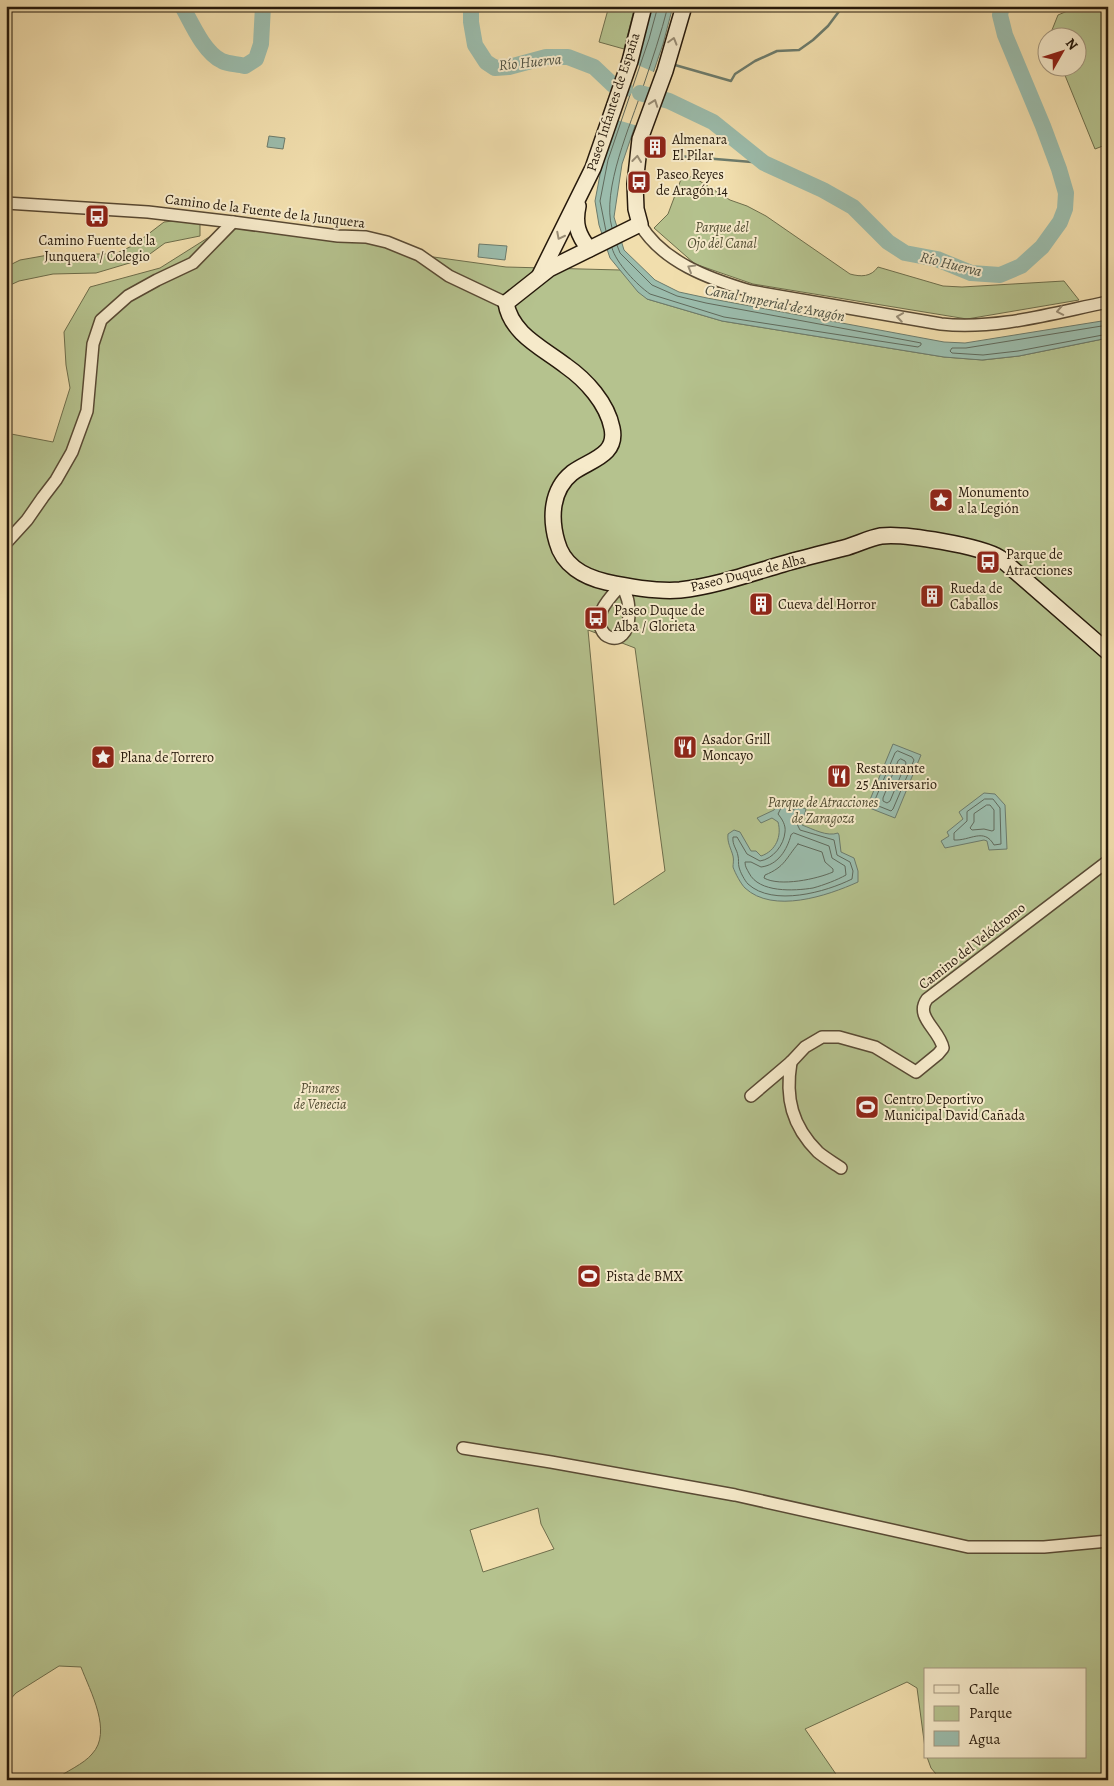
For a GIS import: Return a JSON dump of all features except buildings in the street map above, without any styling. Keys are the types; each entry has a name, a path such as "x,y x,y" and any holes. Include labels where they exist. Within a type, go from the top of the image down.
{"street":[{"name":"Paseo Infantes de España","path":"540,275 593,168 630,61 644,6"},
{"path":"684,6 664,77 638,149 634,184 636,209 640,224 656,244 690,268 710,279 750,291 961,326 980,326 1018,320 1108,302"},
{"name":"Paseo Infantes de España","path":"580,197 576,212 577,228 581,238 594,247"},
{"name":"Camino de la Fuente de la Junquera","path":"6,203 148,212 387,242 419,255 450,276 506,303"},
{"path":"6,543 38,505 56,480 72,452 87,411 93,344 101,320 128,296 193,263 233,222"},
{"name":"Paseo Infantes de España","path":"506,303 540,275 640,224"},
{"name":"Paseo Duque de Alba","path":"506,303 510,318 521,333 578,375 599,399 609,417 612,428 611,447 599,458 573,473 565,480 556,496 553,520 557,545 570,565 589,576 621,586 678,590 717,583 882,536 924,539 987,551 995,555 1108,652"},
{"path":"621,586 629,602 628,622 626,631 616,638 605,635 600,630 599,620 601,612 608,601 621,586"},
{"path":"629,602 642,588"},
{"name":"Camino del Velódromo","path":"791,1062 806,1047 822,1037 840,1036 875,1047 916,1072 943,1048 940,1040 925,1018 924,1006 927,998 1108,861"},
{"path":"751,1096 791,1062"},
{"path":"791,1062 788,1082 790,1102 798,1128 819,1153 841,1168"},
{"path":"463,1448 735,1495 968,1547 1044,1547 1108,1541"}],"green space":[{"path":"609,6 635,6 624,49 599,42"},
{"path":"1079,6 1108,6 1108,144 1095,149 1066,78 1086,78 1086,28 1053,28 1058,15"},
{"name":"Parque del Ojo del Canal","path":"683,174 698,180 730,200 766,216 850,274 865,275 872,273 878,267 943,286 962,287 1064,281 1079,300 967,319 753,284 695,264 654,228 668,214"},
{"path":"200,218 200,236 165,243 143,259 96,273 53,274 19,281 6,287 6,267 20,260 54,254 115,254 134,245 164,222"},
{"name":"Pinares de Venecia","path":"233,222 338,236 419,255 506,267 620,270 647,299 722,321 944,357 983,360 1019,356 1108,338 1108,1780 941,1780 931,1768 927,1758 1086,1758 1086,1668 924,1668 924,1740 917,1688 907,1682 805,1729 840,1780 54,1780 92,1754 98,1745 100,1723 94,1699 81,1667 59,1666 16,1693 6,1704 6,1533 10,1521 6,1512 6,433 53,442 70,388 66,365 64,332 90,287 160,268","holes":["588,630 635,648 665,871 614,905","538,1508 541,1524 554,1549 483,1572 470,1530"]}],"water":[{"name":"Canal Imperial de Aragón","path":"653,6 673,6 663,44 622,164 614,217 624,250 655,280 679,292 944,342 965,343 1108,320 1108,338 1019,356 982,360 944,357 722,321 647,299 638,292 610,258 599,225 595,201 603,159"},
{"path":"269,136 285,138 283,149 267,147"},
{"path":"479,244 507,246 505,260 478,257"},
{"path":"893,744 921,755 895,818 867,807"},
{"path":"984,793 995,794 1005,805 1007,849 989,850 987,841 984,840 945,848 941,841 949,836 947,832 963,819 959,812"},
{"path":"787,801 806,809 802,825 825,833 838,833 841,852 854,858 858,871 858,882 816,897 785,901 770,900 757,896 743,886 733,867 728,834 734,830 740,832 751,851 756,851 761,856 766,854 771,851 777,842 779,833 778,822 772,818 761,823 757,818 774,810 778,804"}],"pier":[{"path":"633,63 656,73 638,126 614,119"}],"waterway":[{"name":"Río Huerva","path":"182,6 204,44 215,57 227,63 245,66 256,59 261,44 263,6"},
{"name":"Río Huerva","path":"471,6 471,22 475,45 486,62 495,68 509,67 546,57 568,57 594,67 613,85 625,89"},
{"path":"675,65 731,81 735,74 755,61 777,51 799,50 828,26 843,6"},
{"name":"Río Huerva","path":"640,93 669,101 713,122 764,163 823,190 853,207 888,242 905,253 937,259 971,273 1000,275 1021,266 1042,247 1060,222 1065,209 1066,193 1043,126 1005,35 1000,15 1002,6"},
{"path":"679,156 764,163"}],"place":[{"name":"Almenara El Pilar","path":"655,147"},
{"name":"Paseo Reyes de Aragón 14","path":"639,182"},
{"name":"Camino Fuente de la Junquera / Colegio","path":"97,216"},
{"name":"Monumento a la Legión","path":"941,500"},
{"name":"Parque de Atracciones","path":"988,562"},
{"name":"Rueda de Caballos","path":"932,596"},
{"name":"Cueva del Horror","path":"761,604"},
{"name":"Paseo Duque de Alba / Glorieta","path":"596,618"},
{"name":"Asador Grill Moncayo","path":"685,747"},
{"name":"Plana de Torrero","path":"103,757"},
{"name":"Restaurante 25 Aniversario","path":"839,776"},
{"name":"Centro Deportivo Municipal David Cañada","path":"867,1107"},
{"name":"Pista de BMX","path":"589,1276"}],"park label":[{"name":"Parque de Atracciones de Zaragoza","path":"823,810"}]}
